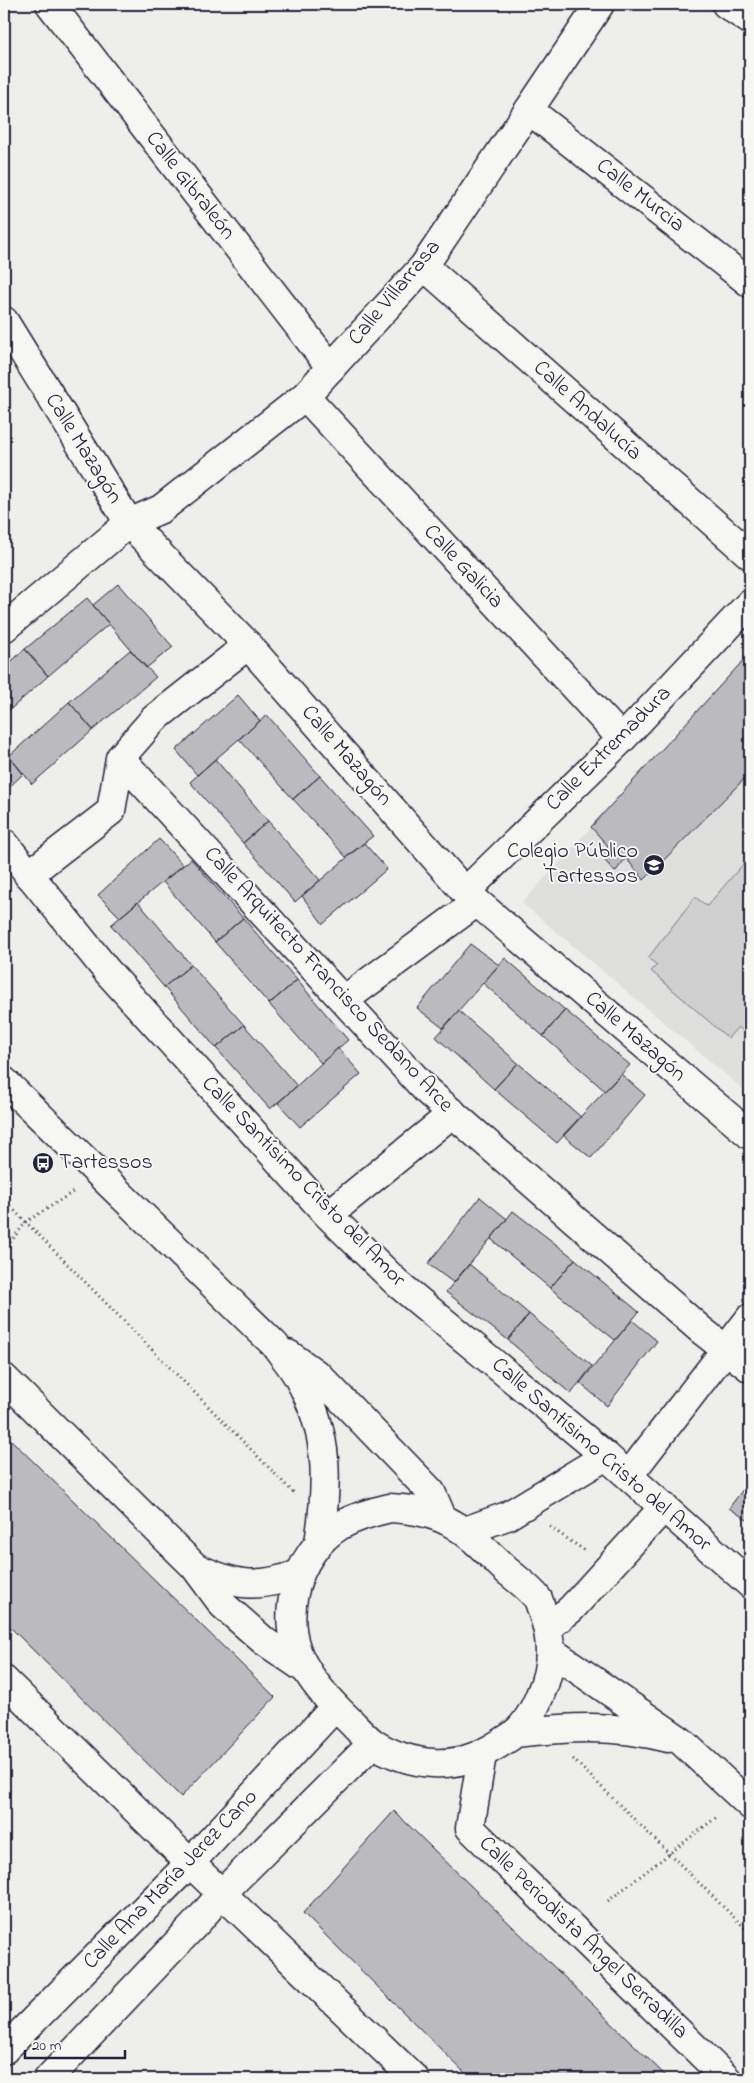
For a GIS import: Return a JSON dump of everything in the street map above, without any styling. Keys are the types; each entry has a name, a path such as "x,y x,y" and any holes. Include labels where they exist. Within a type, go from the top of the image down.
{"street":[{"name":"Calle Gibraleón","path":"50,4 330,368"},
{"name":"Calle Villarrasa","path":"4,628 129,523 161,509 305,396 424,266 600,4"},
{"path":"726,4 750,20"},
{"name":"Calle Murcia","path":"529,110 750,283"},
{"name":"Calle Andalucía","path":"424,266 750,555"},
{"name":"Calle Mazagón","path":"4,321 129,523 248,645 471,897 750,1136"},
{"name":"Calle Galicia","path":"305,396 622,738"},
{"name":"Calle Extremadura","path":"344,1000 471,897 750,603"},
{"path":"28,875 111,812 120,758 154,719 248,645"},
{"name":"Calle Arquitecto Francisco Sedano Arce","path":"120,758 427,1091 702,1330 750,1368"},
{"name":"Calle Santísimo Cristo del Amor","path":"4,843 107,971 328,1215 397,1283 629,1475 750,1584"},
{"path":"4,1081 274,1345 299,1378 318,1425 325,1458 326,1500 319,1543"},
{"path":"328,1215 453,1113"},
{"path":"629,1475 750,1318"},
{"path":"274,1345 320,1376 431,1492 453,1524 538,1599 549,1639 547,1681 534,1709 515,1733 482,1755 458,1762 434,1764 409,1759 373,1743 335,1707 305,1669 293,1638 292,1606 299,1574 319,1543 340,1526 364,1514 390,1508 416,1510 453,1524 507,1516 606,1456"},
{"path":"4,1378 195,1567 223,1605 264,1641 305,1669"},
{"path":"549,1639 571,1609 664,1507"},
{"path":"195,1567 220,1579 247,1584 275,1583 299,1574"},
{"path":"549,1639 681,1741 750,1805"},
{"path":"5,1682 411,2078"},
{"name":"Calle Ana María Jerez Cano","path":"4,2050 190,1864 335,1707"},
{"path":"515,1733 558,1728 599,1727 640,1731 681,1741"},
{"name":"Calle Ana María Jerez Cano","path":"48,2079 200,1919 222,1893 373,1743"},
{"name":"Calle Periodista Ángel Serradilla","path":"482,1755 470,1828 726,2079"}],"path":[{"path":"4,1250 26,1222 80,1188"},
{"path":"4,1200 296,1495"},
{"path":"542,1522 587,1552"},
{"path":"572,1759 750,1933"},
{"path":"608,1901 720,1814"}],"shaded area":[{"name":"Colegio Público Tartessos","path":"750,653 750,1095 522,903"},
{"path":"750,856 750,1036 738,1027 728,1038 651,971 657,965 648,958 695,897 707,906"}],"building":[{"path":"118,584 173,647 146,668 93,605"},
{"path":"87,598 109,624 48,676 25,649"},
{"path":"25,649 48,676 4,715 4,668"},
{"path":"130,650 156,677 93,730 69,702"},
{"path":"750,653 750,773 644,880 626,858 615,872 601,856 608,846 591,827"},
{"path":"238,695 260,721 197,775 176,750"},
{"path":"69,702 93,730 32,784 9,756"},
{"path":"267,715 320,776 293,799 239,739"},
{"path":"4,750 23,774 4,792"},
{"path":"215,759 268,821 243,843 190,782"},
{"path":"320,776 373,836 346,857 293,799"},
{"path":"268,821 320,880 295,902 243,843"},
{"path":"159,839 183,865 120,917 98,895"},
{"path":"364,843 387,869 323,924 302,896"},
{"path":"191,859 243,918 215,942 163,882"},
{"path":"138,902 191,965 164,987 111,925"},
{"path":"243,918 297,980 269,1004 215,942"},
{"path":"470,944 499,965 443,1028 417,1008"},
{"path":"505,958 565,1010 543,1036 483,983"},
{"path":"191,965 244,1025 216,1048 164,987"},
{"path":"297,980 348,1040 321,1063 269,1004"},
{"path":"565,1010 630,1065 605,1091 543,1036"},
{"path":"459,1011 518,1063 494,1089 436,1037"},
{"path":"244,1025 297,1086 270,1109 216,1048"},
{"path":"338,1048 361,1074 300,1127 278,1103"},
{"path":"518,1063 581,1117 557,1143 494,1089"},
{"path":"621,1074 645,1095 591,1158 563,1135"},
{"path":"480,1197 507,1219 454,1283 428,1264"},
{"path":"513,1211 575,1259 550,1288 491,1239"},
{"path":"575,1259 639,1312 615,1340 550,1288"},
{"path":"469,1264 529,1314 508,1340 446,1292"},
{"path":"529,1314 592,1366 571,1394 508,1340"},
{"path":"632,1320 657,1341 607,1406 580,1383"},
{"path":"4,1433 275,1697 181,1797 4,1621"},
{"path":"750,1480 750,1522 729,1508"},
{"path":"394,1811 669,2079 471,2079 303,1913"}],"place":[{"name":"Colegio Público Tartessos","path":"654,865"},
{"name":"Tartessos","path":"43,1163"}]}
